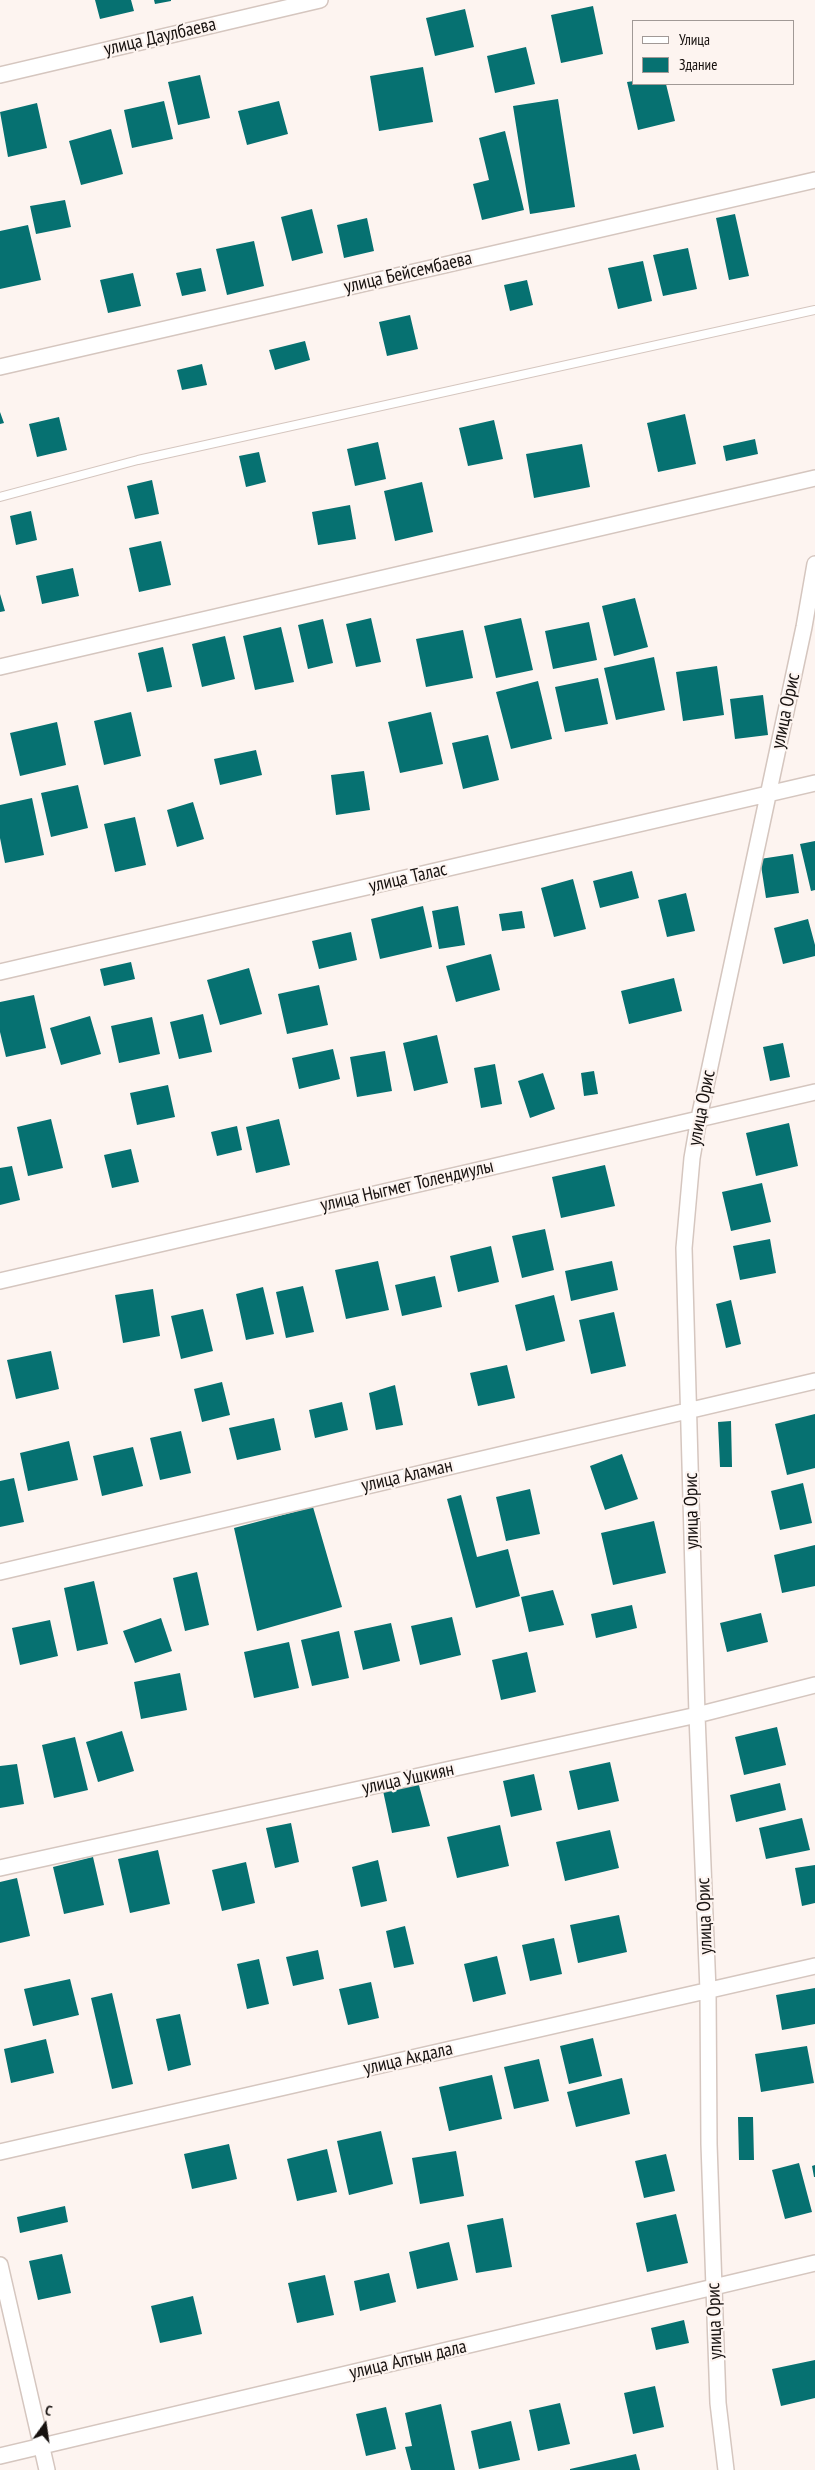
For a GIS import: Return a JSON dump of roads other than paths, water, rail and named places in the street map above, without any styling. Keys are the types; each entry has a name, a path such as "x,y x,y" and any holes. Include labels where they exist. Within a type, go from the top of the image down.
{"street":[{"name":"улица Даулбаева","path":"0,75 320,0"},
{"name":"улица Бейсембаева","path":"0,367 815,180"},
{"path":"0,666 815,478"},
{"name":"улица Орис","path":"726,2470 718,2403 709,2144 708,1991 697,1715 684,1248 692,1158 699,1118 769,794 815,564"},
{"name":"улица Талас","path":"0,972 815,783"},
{"name":"улица Ныгмет Толендиулы","path":"0,1281 815,1092"},
{"name":"улица Аламан","path":"0,1572 815,1381"},
{"name":"улица Ушкиян","path":"0,1868 697,1715 815,1685"},
{"name":"улица Акдала","path":"0,2152 815,1966"},
{"name":"улица Алтын дала","path":"0,2456 815,2263"},
{"path":"0,2265 47,2470"}],"lane":[{"path":"0,497 148,458 815,310"}]}
